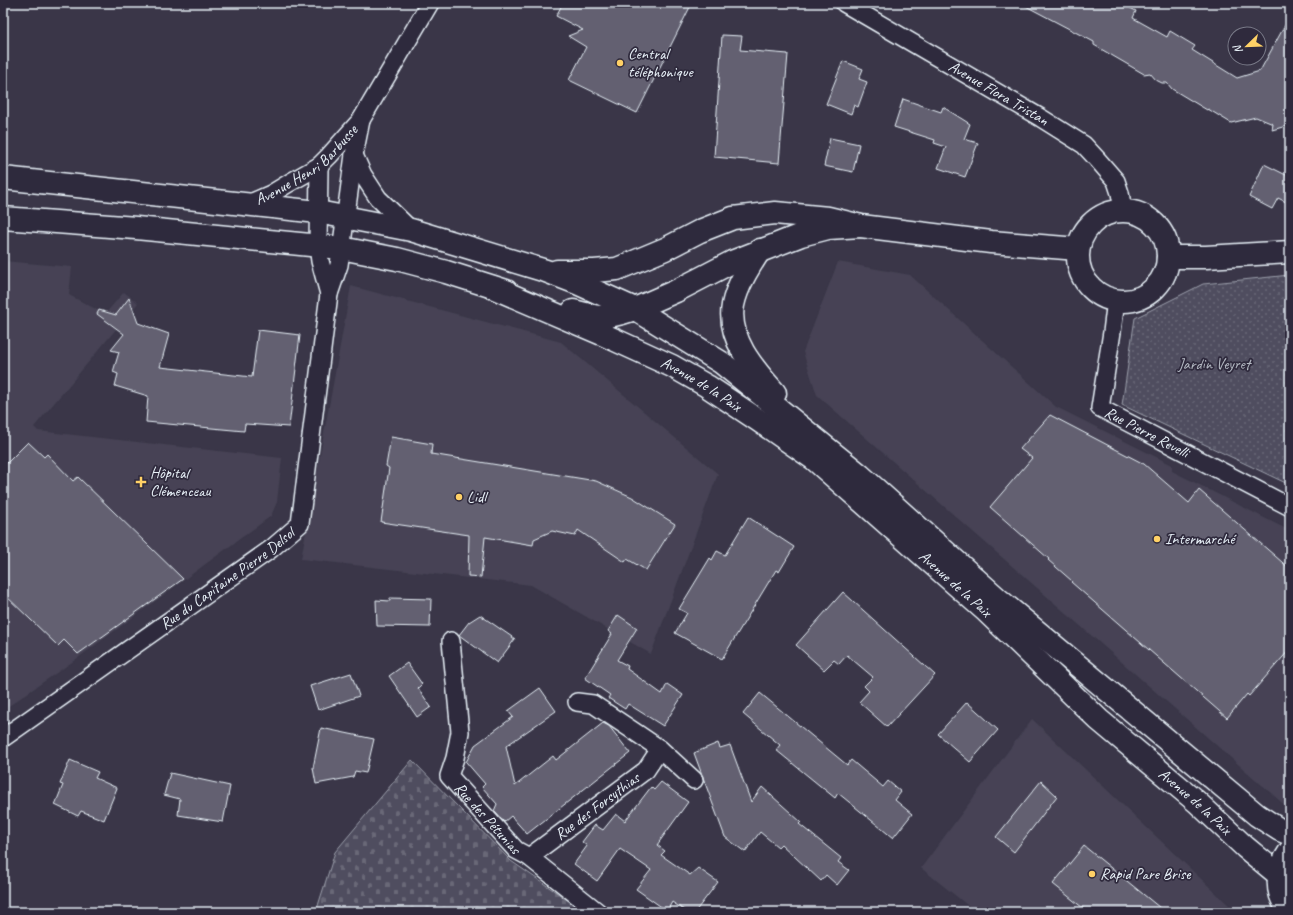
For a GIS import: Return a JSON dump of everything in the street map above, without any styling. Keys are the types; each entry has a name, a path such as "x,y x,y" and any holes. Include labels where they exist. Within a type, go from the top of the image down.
{"main road":[{"path":"3,178 318,212 411,230 546,271 594,271 617,269 665,249 700,231 733,218 775,213 828,218 861,226 991,242 1078,249"},
{"path":"1123,210 1137,213 1150,219 1160,230 1166,243 1168,257 1165,272 1157,285 1145,295 1131,300 1116,300 1102,296 1091,288 1083,276 1079,263 1078,249 1082,237 1089,226 1098,217 1110,212 1123,210"},
{"path":"3,218 136,228 341,248 397,259 446,272 492,287 597,317 609,316 635,309 676,291 732,262 801,235 828,228 861,226"},
{"path":"760,250 743,278 733,305 733,316 737,338 746,356 758,374 818,441"},
{"path":"1168,257 1206,257 1290,252"},
{"name":"Avenue de la Paix","path":"546,271 635,309 722,363 860,475 1010,610 1257,815 1280,830 1290,834"},
{"name":"Avenue de la Paix","path":"492,287 672,366 707,386 814,459 987,612 1099,720 1197,802 1279,875"},
{"path":"1282,907 1278,886 1279,875 1283,860 1290,851"}],"street":[{"name":"Avenue Henri Barbusse","path":"248,204 271,194 319,166 329,156 361,120 430,3"},
{"name":"Avenue Flora Tristan","path":"844,3 1041,118 1084,145 1116,181 1123,210"},
{"name":"Avenue Henri Barbusse","path":"341,248 354,155 361,120"},
{"path":"354,155 363,175 378,198 411,230"},
{"name":"Rue du Capitaine Pierre Delsol","path":"319,166 318,246 320,261 329,294"},
{"name":"Rue du Capitaine Pierre Delsol","path":"3,738 270,549 300,524 329,294 339,265 341,248"},
{"name":"Rue Pierre Revelli","path":"1116,300 1100,408 1290,507"},
{"name":"Rue des Pétunias","path":"451,640 460,732 455,758 449,776 516,850 529,857 598,912"},
{"path":"577,702 593,704 660,749 694,780"},
{"name":"Rue des Forsythias","path":"529,857 646,770 660,749"}],"shaded area":[{"name":"Hôpital Clémenceau","path":"3,261 72,267 69,295 105,314 124,292 138,303 34,427 38,431 282,458 277,502 271,516 75,660 3,710"},
{"path":"838,262 910,275 1056,407 1172,465 1172,471 1290,531 1290,807 1288,808 817,395 803,352"},
{"path":"351,286 561,342 718,474 651,654 531,585 301,559"},
{"path":"1032,719 1236,912 976,912 921,868"}],"green space":[{"name":"Jardin Veyret","path":"1290,275 1290,485 1122,405 1135,318 1203,284"},
{"path":"412,760 511,861 585,912 316,912 335,852"}],"building":[{"name":"Central téléphonique","path":"563,3 692,3 637,113 569,80 586,47 568,36 583,30 556,16"},
{"path":"1020,3 1121,3 1136,11 1133,18 1167,37 1170,31 1195,46 1192,50 1237,78 1260,71 1263,66 1267,66 1267,58 1290,16 1290,125 1272,130 1273,124 1256,117 1231,123 1172,89 1167,83 1162,83 1156,80 1150,73 1144,74 1094,45 1094,42"},
{"path":"722,35 742,36 740,50 788,54 779,163 714,157"},
{"path":"843,61 863,69 859,79 867,82 858,107 854,105 851,114 826,104"},
{"path":"903,99 941,112 943,107 970,124 964,139 978,143 965,177 938,168 946,147 934,143 935,140 894,127"},
{"path":"830,138 859,144 853,172 824,166"},
{"path":"1264,164 1290,177 1290,204 1278,198 1272,209 1249,197"},
{"path":"129,298 138,323 169,334 160,367 252,377 258,330 300,335 289,427 245,424 244,431 146,422 148,396 115,386 118,374 113,372 119,352 111,350 124,334 97,314 99,310 116,315"},
{"path":"1050,415 1144,464 1189,503 1199,490 1290,569 1290,649 1249,696 1247,694 1227,718 1071,582 1072,581 1048,560 1049,559 990,507 1032,458 1020,449"},
{"path":"391,437 432,444 431,454 596,481 632,497 675,524 646,570 627,559 625,562 578,530 575,536 552,531 534,539 533,545 485,537 481,577 468,576 469,535 381,522 389,468 386,466"},
{"path":"28,442 44,457 47,454 73,481 78,477 183,579 78,654 64,640 58,646 3,593 3,467"},
{"path":"748,517 794,547 779,572 776,570 722,659 675,633 687,613 679,609 710,558 712,560 717,551 725,555"},
{"path":"843,592 935,675 887,727 859,702 869,691 864,686 873,677 847,655 839,664 834,660 824,670 796,645"},
{"path":"390,598 431,599 430,627 377,626 376,600 390,601"},
{"path":"480,615 515,639 497,663 459,635 469,622"},
{"path":"618,615 637,628 617,660 628,666 627,669 662,694 667,684 683,695 663,726 628,704 625,709 608,698 610,695 585,678 612,634 608,631"},
{"path":"407,663 422,684 418,688 431,707 417,717 389,676"},
{"path":"351,673 359,696 318,710 310,686"},
{"path":"540,688 556,711 506,746 515,786 553,756 556,760 603,723 609,726 630,753 527,834 511,816 504,822 494,811 497,804 482,787 485,784 466,762 475,745 513,717 508,711"},
{"path":"760,693 847,765 851,760 883,787 888,781 901,792 895,800 912,814 893,838 838,793 835,798 776,750 780,745 743,714"},
{"path":"967,702 998,730 970,762 938,734"},
{"path":"321,728 374,739 366,773 355,771 353,777 316,784 313,768"},
{"path":"718,743 720,748 730,745 751,802 762,787 801,822 799,824 841,858 838,862 849,870 837,885 826,875 821,881 781,844 778,847 760,832 745,852 725,837 694,753"},
{"path":"70,760 98,772 95,778 117,788 104,820 81,811 78,816 55,805 63,785 60,784"},
{"path":"170,773 230,786 223,822 178,815 180,799 164,795"},
{"path":"1041,781 1057,796 1014,852 996,837"},
{"path":"661,782 688,802 657,845 665,851 661,855 690,875 698,868 718,882 695,912 687,912 672,902 667,911 636,889 651,870 620,849 597,881 574,864 587,846 582,842 595,825 603,830 616,814 625,821 651,787 654,790"},
{"path":"1084,846 1165,912 1088,912 1053,884"}],"place":[{"name":"Central téléphonique","path":"620,63"},
{"name":"Hôpital Clémenceau","path":"141,482"},
{"name":"Lidl","path":"459,497"},
{"name":"Intermarché","path":"1157,539"},
{"name":"Rapid Pare Brise","path":"1092,874"}]}
